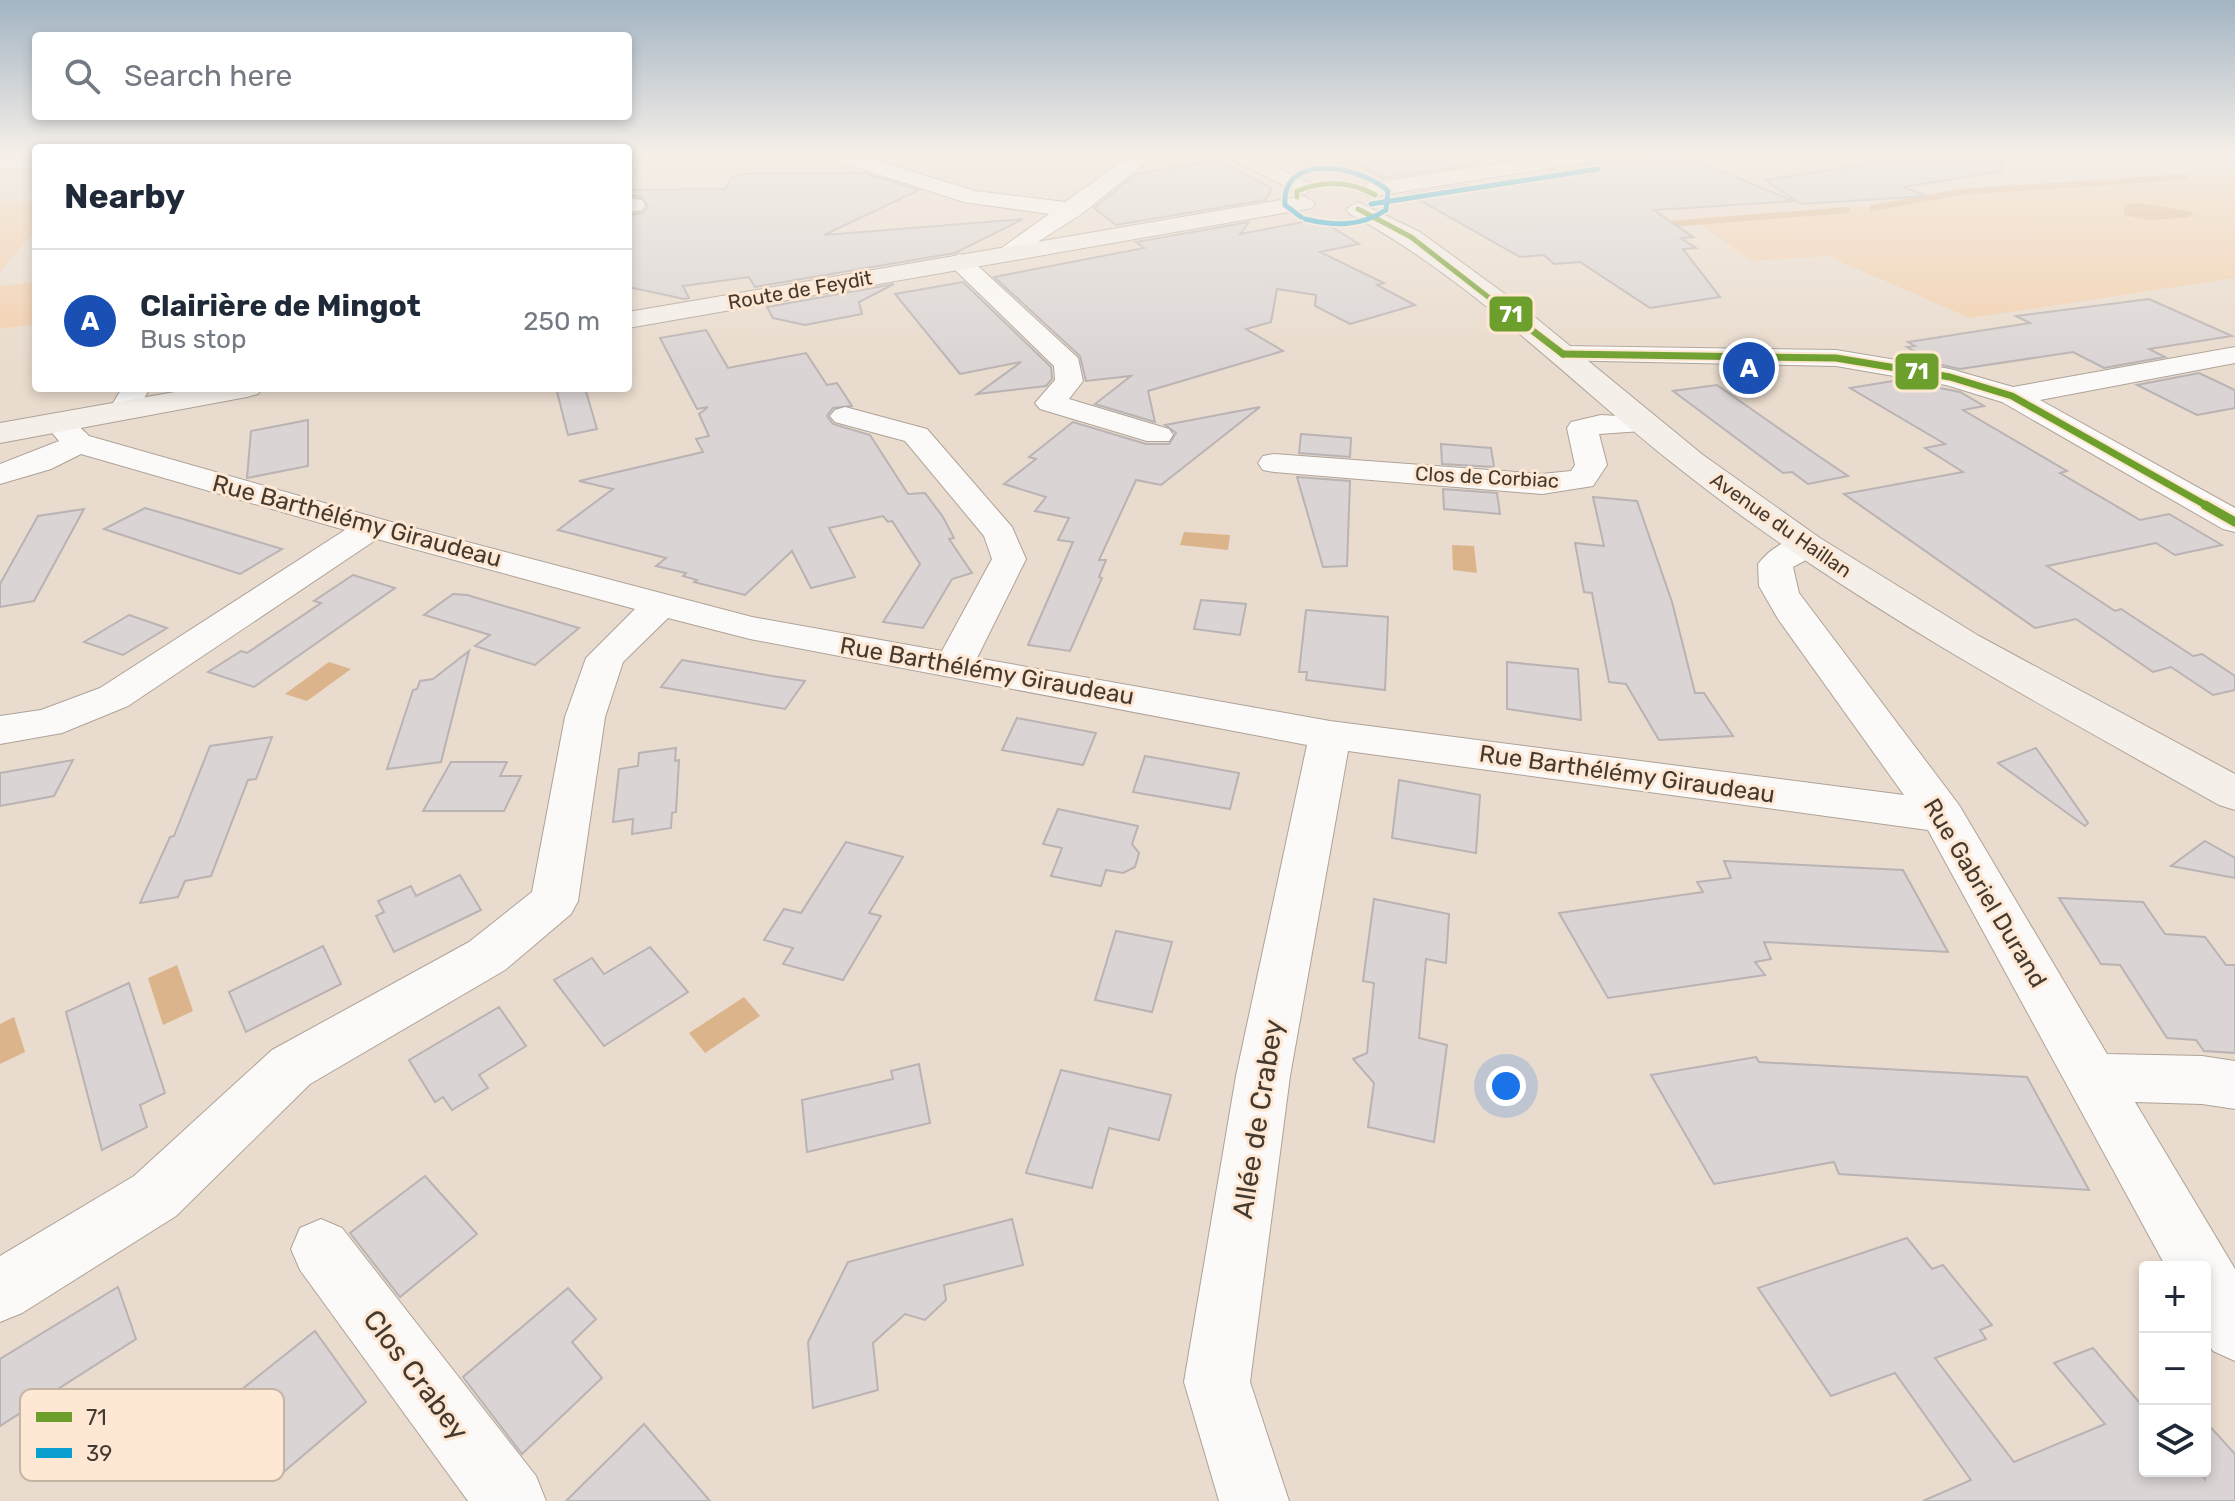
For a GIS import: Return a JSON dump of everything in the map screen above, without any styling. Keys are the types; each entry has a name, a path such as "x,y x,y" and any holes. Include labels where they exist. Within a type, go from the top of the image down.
{"street":[{"path":"1011,252 1050,225"},
{"name":"Route de Feydit","path":"632,319 1011,252 1143,225"},
{"name":"Avenue du Haillan","path":"1396,225 1563,354 1645,424 1807,546 1965,645 2235,794"},
{"path":"959,261 1068,364 1069,381 1039,411 1158,435"},
{"path":"1563,354 1850,359 1919,369 2012,396 2235,522"},
{"path":"2012,396 2235,355"},
{"path":"0,474 40,462 68,433 130,399 204,392"},
{"path":"845,416 916,435 1000,534 1009,559 954,665"},
{"name":"Clos de Corbiac","path":"1274,463 1542,484 1582,479 1591,465 1582,428 1601,424 1645,424"},
{"path":"0,433 68,433"},
{"name":"Rue Barthélémy Giraudeau","path":"68,433 372,527 750,628 1330,735 1943,816"},
{"path":"0,730 48,723 114,697 372,527"},
{"name":"Rue Gabriel Durand","path":"1807,546 1781,557 1776,564 1775,580 1797,619 1943,816 2196,1261"},
{"path":"0,1291 155,1196 291,1067 487,956 554,901 585,717 605,658 661,604"},
{"name":"Allée de Crabey","path":"1254,1501 1217,1382 1263,1076 1330,735"},
{"path":"2092,1077 2202,1080 2235,1085"},
{"name":"Clos Crabey","path":"321,1249 511,1501"},
{"path":"2211,1287 2235,1329"}],"shaded area":[{"path":"0,225 32,225 32,234 0,272"},
{"path":"1702,225 2235,225 2235,278 1970,318 1828,256 1751,261"},
{"path":"32,282 32,325 0,329 0,286"},
{"path":"1184,532 1230,535 1228,550 1180,545"},
{"path":"1452,545 1474,546 1477,573 1453,570"},
{"path":"329,662 351,669 307,701 285,694"},
{"path":"177,965 193,1011 163,1025 148,978"},
{"path":"744,997 760,1016 705,1053 689,1033"},
{"path":"14,1017 25,1052 0,1064 0,1024"}],"building":[{"path":"632,225 845,225 824,235 948,225 1011,225 955,253 755,287 749,277 683,286 689,298 632,288"},
{"path":"1247,225 1240,234 1287,225 1329,225 1359,244 1320,252 1384,283 1377,285 1415,305 1350,324 1315,306 1316,295 1277,289 1271,322 1246,329 1283,351 1148,391 1155,422 1095,404 1131,376 1086,381 1080,356 994,277 1144,248 1136,242"},
{"path":"1464,225 1676,225 1693,237 1681,238 1696,248 1683,249 1720,297 1650,308 1580,262 1554,264 1544,255 1520,257"},
{"path":"963,282 1051,367 1052,379 1046,386 977,394 1021,362 960,374 895,294"},
{"path":"894,284 859,302 862,314 805,325 773,318 767,307"},
{"path":"2149,299 2232,336 2149,349 2165,357 2104,368 2073,352 1960,369 1937,364 1907,347 1915,346 1908,342 2030,323 2016,316"},
{"path":"706,330 728,368 806,353 827,385 837,383 852,406 833,408 827,416 833,424 870,435 908,494 925,493 943,517 954,538 949,539 972,573 952,579 923,628 883,622 920,564 892,521 888,522 883,516 829,528 855,577 811,588 792,551 745,595 694,582 697,580 683,576 686,573 656,566 666,558 558,530 613,489 579,481 703,452 696,439 709,436 699,414 708,407 697,409 660,338"},
{"path":"2199,373 2235,390 2235,408 2197,415 2137,385"},
{"path":"1899,380 1960,392 1984,406 1963,410 2067,471 2060,473 2140,520 2169,514 2222,545 2175,555 2156,543 2047,566 2115,611 2121,609 2193,656 2202,654 2235,676 2235,690 2213,695 2171,667 2153,672 2076,619 2035,628 1844,494 1963,472 1925,448 1945,444 1850,388"},
{"path":"1717,385 1848,476 1808,484 1792,472 1783,473 1673,391"},
{"path":"557,392 586,392 597,429 568,435"},
{"path":"1260,407 1161,485 1136,480 1099,560 1106,560 1099,577 1102,578 1070,651 1028,645 1073,542 1058,540 1069,518 1035,511 1046,497 1004,484 1036,459 1029,457 1073,422 1146,444 1169,444 1176,433 1165,425"},
{"path":"308,420 308,466 247,478 251,431"},
{"path":"1301,434 1351,438 1350,457 1299,453"},
{"path":"1441,444 1491,448 1494,467 1442,464"},
{"path":"1297,477 1350,481 1347,566 1323,567"},
{"path":"1443,489 1497,493 1500,514 1444,509"},
{"path":"1593,497 1637,501 1672,602 1695,693 1704,693 1733,736 1659,740 1626,684 1609,682 1592,593 1584,592 1575,543 1604,546"},
{"path":"145,508 282,549 240,574 104,529"},
{"path":"84,509 34,601 0,607 0,584 38,516"},
{"path":"353,575 395,588 254,687 208,672 241,651 247,653 321,603 314,601"},
{"path":"453,594 467,595 579,628 535,665 475,646 490,635 424,615"},
{"path":"1201,600 1246,604 1240,635 1194,629"},
{"path":"1306,610 1388,617 1385,690 1306,680 1307,672 1299,672"},
{"path":"129,615 167,628 123,655 84,642"},
{"path":"469,651 441,762 387,769 413,690 417,689 420,681 433,679"},
{"path":"682,660 805,681 785,709 661,687"},
{"path":"1507,662 1578,669 1581,720 1507,709"},
{"path":"1017,718 1096,733 1083,765 1002,750"},
{"path":"272,737 256,779 248,780 211,876 185,881 178,897 140,903 170,837 174,836 210,746"},
{"path":"676,748 675,761 679,760 676,812 672,813 671,828 632,834 633,819 613,822 619,769 638,766 639,753"},
{"path":"2036,748 2088,823 2085,826 1998,763"},
{"path":"1145,756 1239,773 1230,809 1133,792"},
{"path":"73,760 54,796 0,806 0,773"},
{"path":"451,762 507,762 500,776 521,776 504,811 423,811"},
{"path":"1399,780 1480,795 1476,853 1392,838"},
{"path":"1058,809 1138,826 1132,844 1139,853 1135,867 1123,873 1106,870 1101,886 1051,876 1062,848 1043,844"},
{"path":"2205,841 2235,858 2235,878 2171,866"},
{"path":"846,842 903,857 869,913 881,916 843,980 783,964 793,948 764,940 784,909 801,913"},
{"path":"1724,861 1903,870 1948,952 1764,942 1771,959 1755,962 1765,975 1608,998 1559,913 1703,892 1697,882 1731,878"},
{"path":"460,875 481,910 394,952 376,916 384,912 378,901 411,886 416,896"},
{"path":"2059,898 2143,902 2165,934 2205,937 2226,965 2235,965 2235,1053 2204,1051 2196,1040 2167,1038 2120,965 2101,964"},
{"path":"1374,899 1449,914 1446,963 1426,959 1419,1038 1447,1045 1434,1142 1368,1127 1374,1083 1353,1059 1367,1053 1374,983 1363,981"},
{"path":"1116,931 1172,942 1152,1012 1095,1000"},
{"path":"323,946 341,984 246,1032 229,992"},
{"path":"650,947 688,992 604,1046 554,980 592,958 604,974"},
{"path":"129,983 165,1093 140,1105 147,1127 102,1150 66,1012"},
{"path":"499,1007 526,1046 479,1075 488,1088 452,1110 443,1097 435,1102 409,1060"},
{"path":"1756,1057 1759,1062 2027,1077 2089,1190 1839,1174 1834,1162 1714,1184 1651,1075"},
{"path":"919,1064 930,1123 807,1152 802,1100 893,1079 891,1071"},
{"path":"1061,1070 1171,1095 1159,1140 1109,1128 1092,1188 1026,1173"},
{"path":"425,1176 477,1234 400,1297 350,1233"},
{"path":"1012,1219 1023,1265 944,1285 946,1300 925,1320 905,1314 873,1343 878,1390 813,1408 808,1342 848,1262"},
{"path":"1907,1238 1932,1269 1943,1265 1992,1325 1980,1330 1986,1339 1935,1358 2014,1462 2105,1424 2054,1363 2093,1348 2139,1402 2139,1477 2211,1477 2211,1428 2235,1454 2235,1501 1923,1501 1971,1480 1895,1373 1831,1396 1758,1288"},
{"path":"118,1287 136,1339 58,1389 20,1389 20,1413 0,1426 0,1359"},
{"path":"568,1288 596,1319 572,1342 602,1378 522,1454 463,1377"},
{"path":"315,1331 366,1402 284,1472 284,1389 242,1389"},
{"path":"644,1424 710,1501 566,1501"}],"transit line":[{"name":"71","path":"1388,225 1411,237 1563,354"},
{"name":"71","path":"1563,354 1836,358 1950,377 2012,396 2235,522"}],"place":[{"name":"Clairière de Mingot","path":"1749,368"}]}
